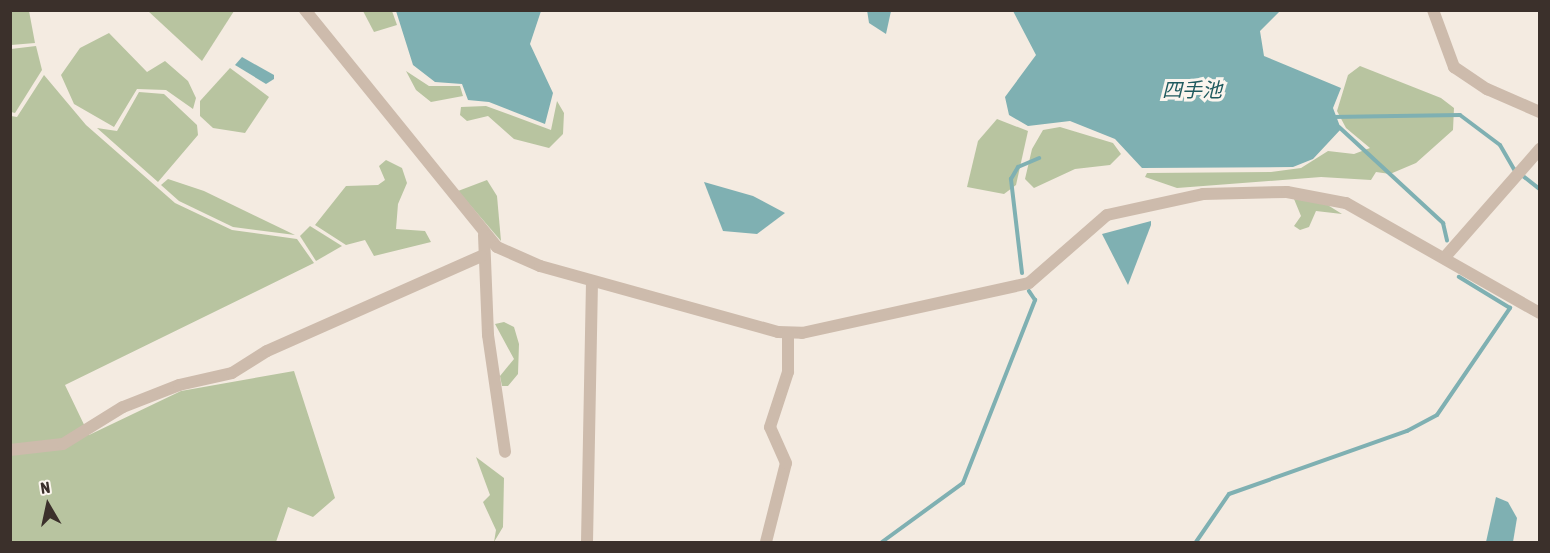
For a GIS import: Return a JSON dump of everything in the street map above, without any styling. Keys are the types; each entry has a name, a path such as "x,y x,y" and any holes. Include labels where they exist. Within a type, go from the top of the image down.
{"street":[{"path":"305,10 484,235 514,258 788,333 1029,283 1107,215 1203,194 1318,195 1346,203 1445,257 1539,313"},
{"path":"1433,10 1454,67 1487,89 1539,112"},
{"path":"1445,257 1539,149"},
{"path":"484,235 481,256 505,452"},
{"path":"10,450 63,444 123,407 178,385 231,373 267,351 481,256"},
{"path":"587,543 592,281"},
{"path":"766,543 786,463 770,427 788,372 788,333"}],"green space":[{"path":"10,11 29,11 35,43 11,45"},
{"path":"148,11 234,11 202,61"},
{"path":"363,11 392,11 397,25 374,32"},
{"path":"109,33 147,72 165,61 188,81 196,98 193,109 166,90 137,89 114,127 74,104 61,75 80,48"},
{"path":"36,46 42,70 15,113 11,112 11,49"},
{"path":"1360,66 1441,98 1454,108 1453,130 1416,163 1390,174 1376,172 1371,180 1321,177 1177,188 1145,177 1147,173 1271,172 1301,168 1328,151 1354,154 1370,148 1346,128 1337,111 1348,75"},
{"path":"230,68 269,97 245,133 213,128 200,116 200,101"},
{"path":"406,71 429,86 460,86 463,96 431,102 416,90"},
{"path":"44,75 86,125 175,203 232,230 297,239 314,263 65,385 89,435 181,391 294,371 335,498 313,517 288,507 276,542 11,542 11,116 17,117"},
{"path":"139,92 164,94 197,125 198,135 158,182 97,128 117,131"},
{"path":"557,101 564,113 563,134 549,148 514,139 488,116 467,121 460,115 461,107 486,106 551,130"},
{"path":"997,119 1028,131 1016,185 1004,194 967,187 978,141"},
{"path":"1060,127 1113,143 1121,154 1110,165 1075,169 1034,188 1025,179 1032,149 1043,130"},
{"path":"386,160 402,168 407,183 398,204 396,229 425,231 431,242 374,256 365,240 346,245 315,225 346,186 378,185 385,180 379,166"},
{"path":"168,179 204,191 295,235 233,227 179,201 161,185"},
{"path":"487,180 497,196 501,241 458,191"},
{"path":"1294,199 1326,204 1342,214 1316,211 1309,227 1300,230 1294,226 1301,216"},
{"path":"310,226 342,246 316,261 300,236"},
{"path":"504,322 514,327 519,344 518,374 508,386 502,386 500,376 514,359 495,324"},
{"path":"476,457 504,478 503,527 494,542 496,530 483,502 490,495"}],"water":[{"path":"867,10 891,11 886,34 869,23"},
{"path":"396,11 541,11 530,44 553,93 545,124 489,102 468,100 462,84 435,82 413,65"},
{"name":"四手池","path":"1013,11 1280,11 1260,31 1264,56 1341,88 1333,108 1341,129 1313,159 1293,167 1142,168 1115,139 1070,121 1028,126 1009,115 1005,97 1036,55"},
{"path":"242,57 274,75 274,79 266,84 235,65"},
{"path":"704,182 753,196 785,213 757,234 723,231"},
{"path":"1151,221 1151,225 1128,285 1102,234"},
{"path":"1496,497 1508,502 1517,518 1513,542 1486,542"}],"waterway":[{"path":"1332,117 1460,115 1500,145 1514,169 1540,189"},
{"path":"1339,127 1443,223 1447,241"},
{"path":"1022,273 1011,179 1018,167 1039,158"},
{"path":"1196,542 1229,494 1407,431 1437,415 1510,308 1459,277"},
{"path":"882,542 963,483 1035,300 1029,291"}]}
